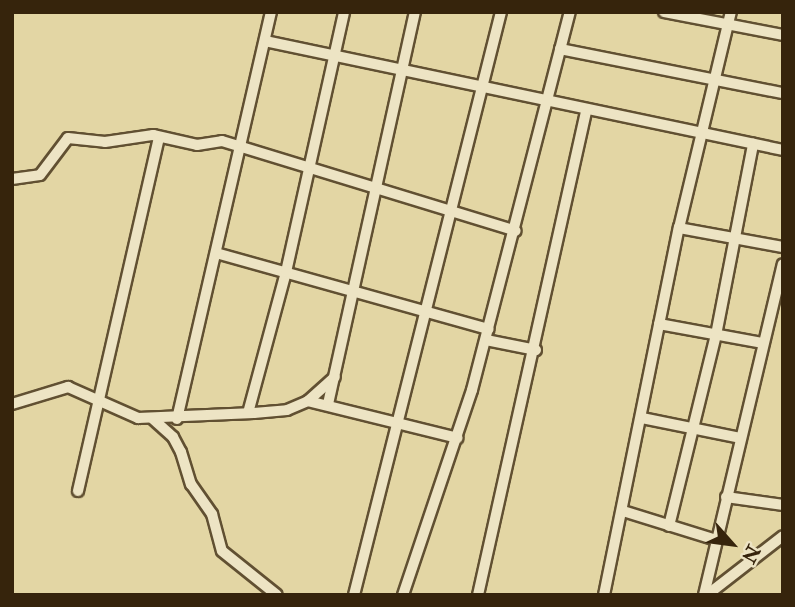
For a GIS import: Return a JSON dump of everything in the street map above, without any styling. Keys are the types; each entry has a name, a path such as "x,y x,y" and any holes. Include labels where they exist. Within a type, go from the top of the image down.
{"street":[{"path":"177,418 271,12"},
{"path":"248,413 286,272 344,12"},
{"path":"328,404 379,190 415,12"},
{"path":"354,595 501,12"},
{"path":"403,595 458,438 516,231 570,12"},
{"path":"664,12 783,35"},
{"path":"604,595 679,228 731,12"},
{"path":"265,41 586,112 783,150"},
{"path":"560,49 783,93"},
{"path":"478,595 536,350 586,112"},
{"path":"78,491 159,137"},
{"path":"12,179 40,175 68,138 105,142 159,137 197,145 222,141 379,190 452,209 516,231"},
{"path":"669,526 716,335 737,239 753,144"},
{"path":"679,228 783,247"},
{"path":"216,253 489,329"},
{"path":"706,595 716,540 783,264"},
{"path":"659,324 763,343"},
{"path":"486,340 536,350"},
{"path":"12,404 25,404 68,387 99,397 124,413 153,419 287,410 308,401 335,376"},
{"path":"308,401 458,438"},
{"path":"642,418 740,438"},
{"path":"153,419 177,444 191,484 212,514 222,551 276,595"},
{"path":"726,498 783,505"},
{"path":"623,511 716,540"},
{"path":"706,595 783,536"}]}
